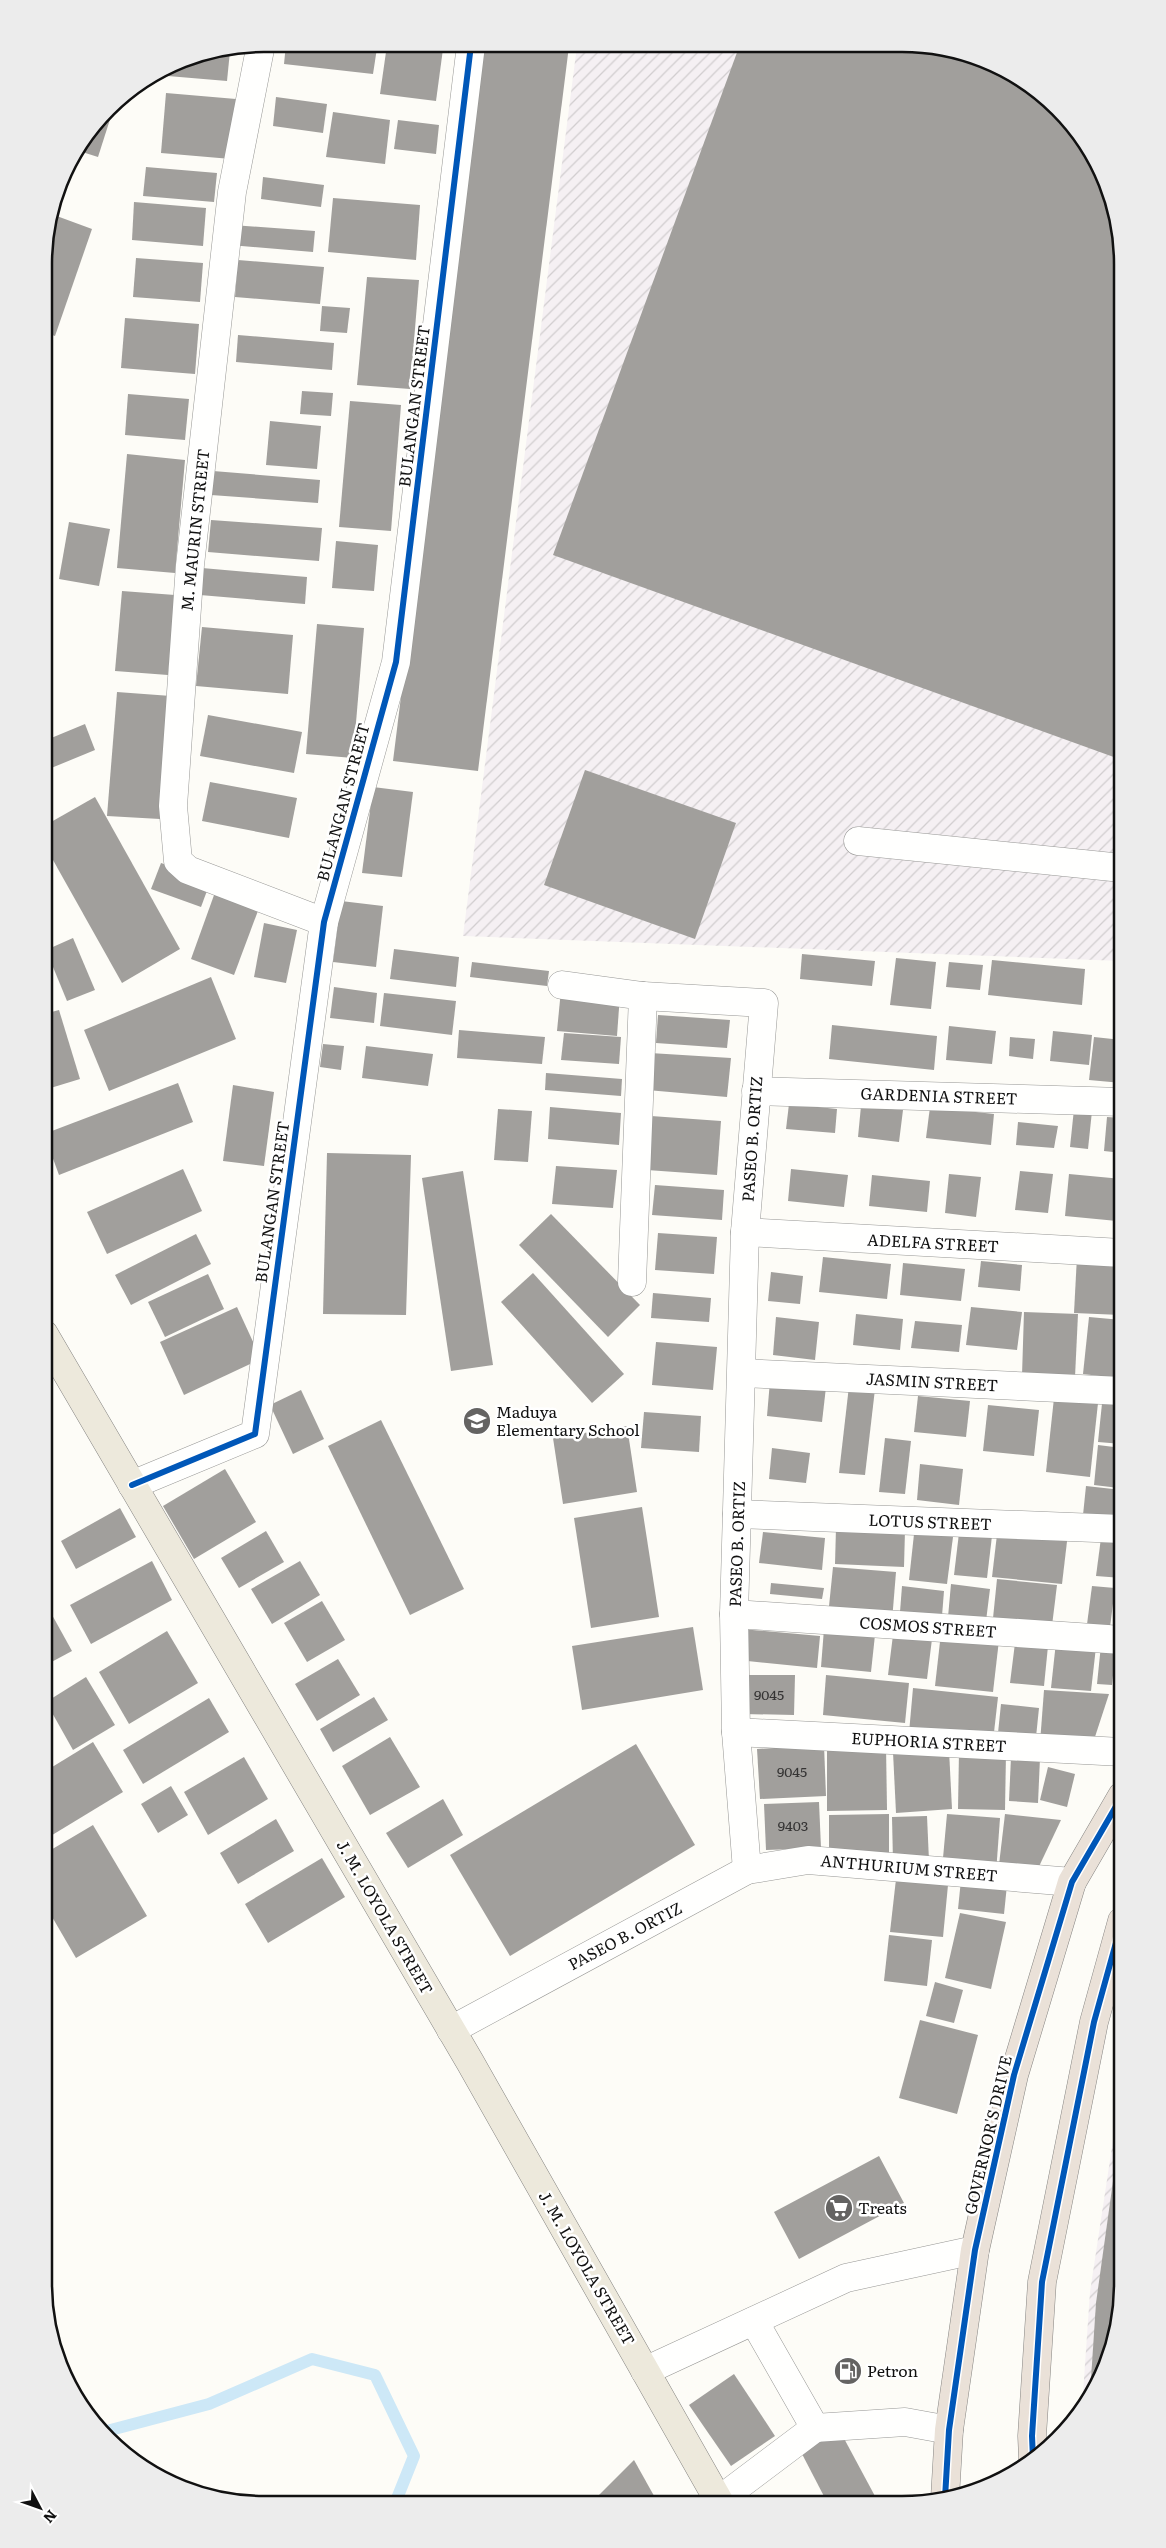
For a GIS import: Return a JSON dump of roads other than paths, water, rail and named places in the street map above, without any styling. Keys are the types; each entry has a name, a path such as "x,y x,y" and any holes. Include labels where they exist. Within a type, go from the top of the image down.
{"highway":[{"name":"GOVERNOR'S DRIVE","path":"945,2490 949,2430 975,2250 1014,2074 1072,1882 1114,1810"},
{"path":"1033,2450 1042,2282 1094,2022 1114,1950"}],"main road":[{"name":"J. M. LOYOLA STREET","path":"52,1348 451,2030 716,2496"}],"street":[{"name":"M. MAURIN STREET","path":"259,52 232,192 190,565 173,806 178,862 188,870 324,922"},
{"name":"BULANGAN STREET","path":"132,1485 254,1434 324,922 396,662 470,52"},
{"path":"858,841 1114,867"},
{"name":"PASEO B. ORTIZ","path":"451,2030 746,1870 736,1732 734,1614 745,1232 764,1003 643,996 562,985"},
{"path":"632,1282 643,996"},
{"name":"GARDENIA STREET","path":"756,1091 1114,1102"},
{"name":"ADELFA STREET","path":"745,1232 1114,1253"},
{"name":"JASMIN STREET","path":"742,1373 1114,1391"},
{"name":"LOTUS STREET","path":"738,1514 1114,1529"},
{"name":"COSMOS STREET","path":"734,1614 1114,1639"},
{"name":"EUPHORIA STREET","path":"736,1732 1114,1752"},
{"name":"ANTHURIUM STREET","path":"746,1870 808,1860 1072,1882"},
{"path":"645,2371 846,2278 975,2250"},
{"path":"754,2321 815,2428"},
{"path":"727,2496 815,2428 905,2422 949,2430"}],"waterway":[{"path":"112,2430 209,2404 312,2359 375,2375 414,2456 398,2496"}],"place":[{"name":"Maduya Elementary School","path":"477,1421"},
{"name":"Treats","path":"839,2208"},
{"name":"Petron","path":"848,2371"}]}
